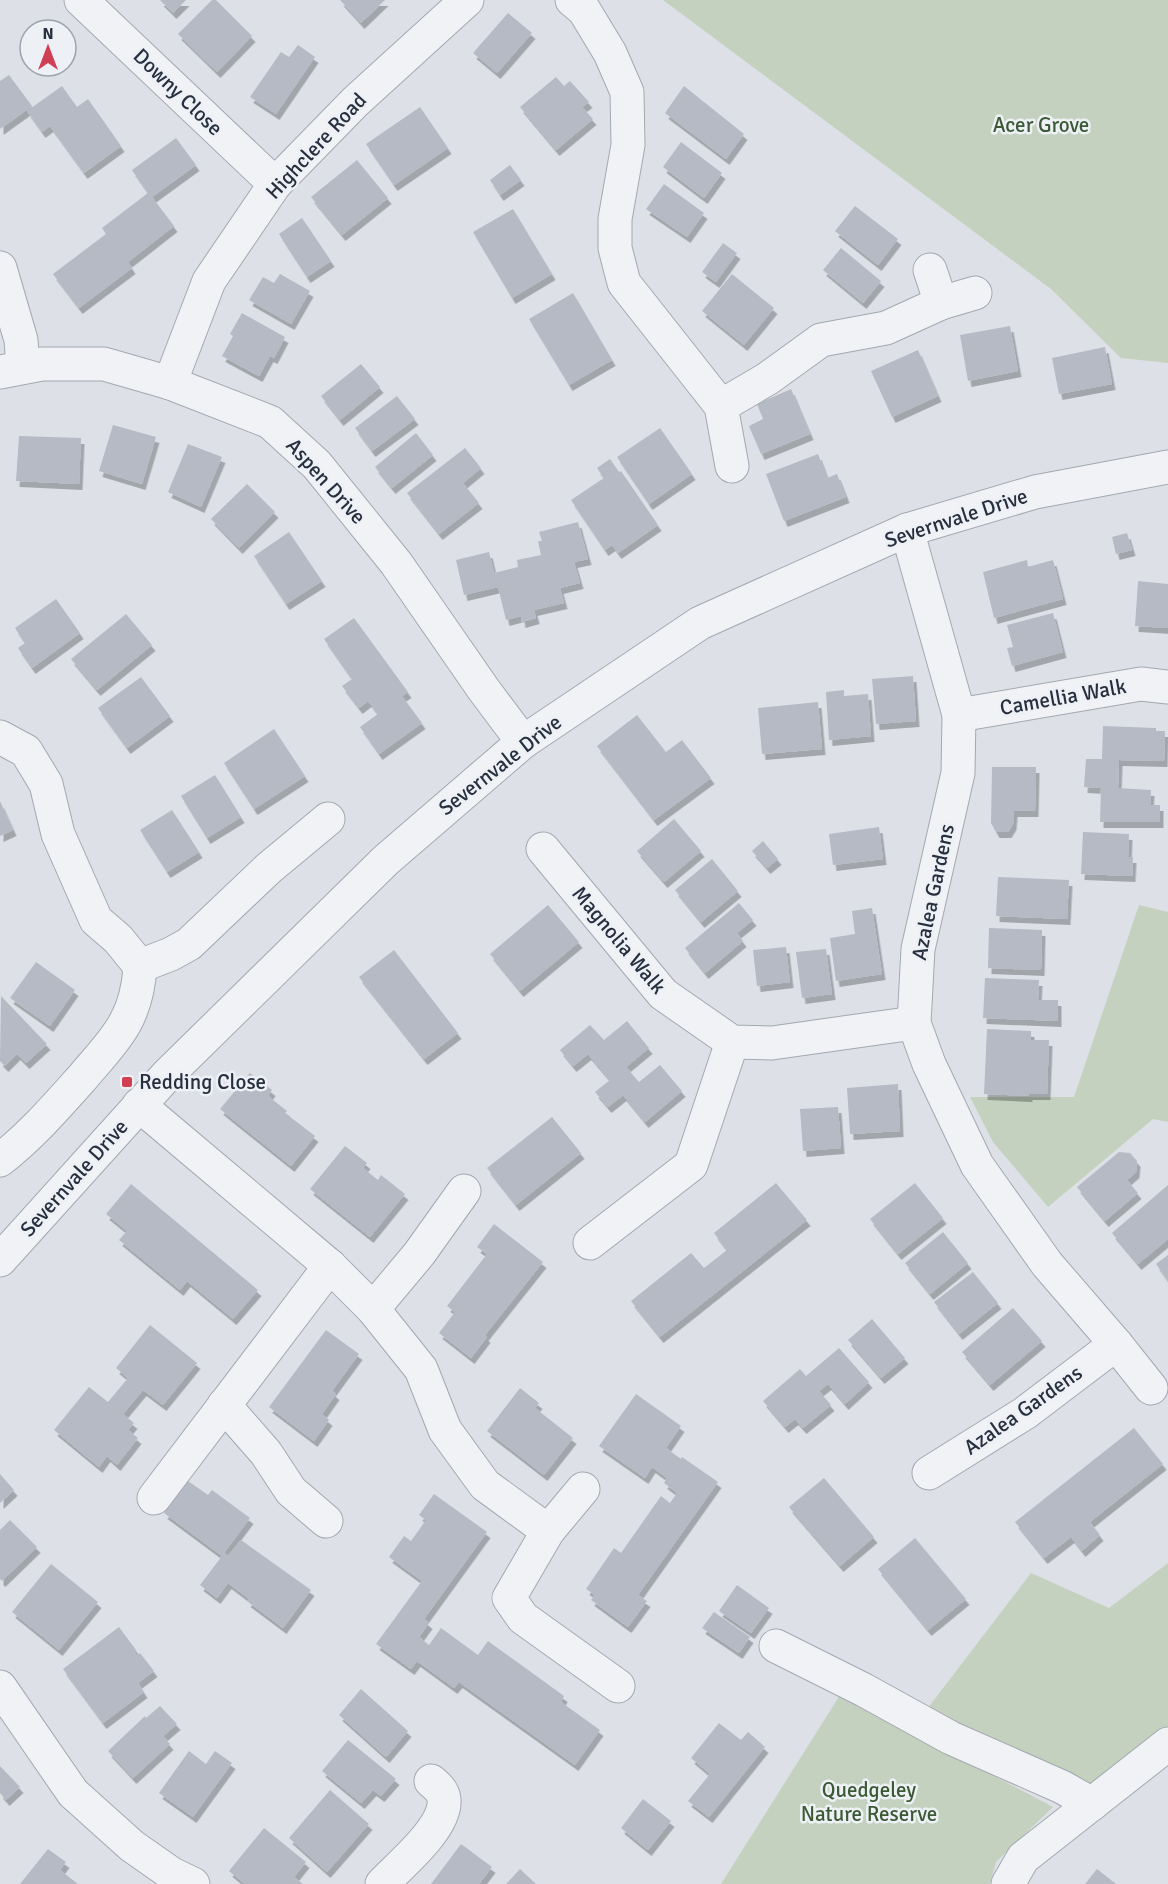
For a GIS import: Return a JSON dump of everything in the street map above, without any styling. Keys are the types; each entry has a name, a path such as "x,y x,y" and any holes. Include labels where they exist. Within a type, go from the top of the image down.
{"street":[{"name":"Downy Close","path":"81,0 275,184"},
{"name":"Highclere Road","path":"170,383 209,281 275,184 355,102 466,0"},
{"path":"572,0 584,10 605,44 627,92 627,145 615,219 615,248 624,283 722,406 732,466"},
{"path":"0,268 21,340 11,370"},
{"path":"930,270 941,303"},
{"path":"722,406 767,379 821,340 886,328 941,303 975,293"},
{"name":"Aspen Drive","path":"11,370 42,364 104,363 170,383 270,422 317,465 396,563 523,742"},
{"name":"Severnvale Drive","path":"0,1260 167,1075 386,860 523,742 700,623 907,530 1035,492 1168,467"},
{"name":"Azalea Gardens","path":"907,530 959,716 958,772 918,948 914,1023 928,1064 976,1164 1047,1264 1151,1388"},
{"name":"Camellia Walk","path":"959,716 1141,684 1168,687"},
{"path":"0,737 26,751 46,784 58,834 96,920 118,939 140,966 134,1004 124,1025 57,1106 0,1160"},
{"path":"140,966 189,944 269,868 328,819"},
{"name":"Magnolia Walk","path":"543,849 663,994 732,1042"},
{"path":"590,1243 691,1165 732,1042 772,1043 914,1023"},
{"path":"139,1106 330,1266 373,1309 421,1369 445,1430 485,1485 548,1531"},
{"path":"373,1309 419,1254 464,1191"},
{"path":"154,1498 330,1266"},
{"name":"Azalea Gardens","path":"928,1473 1024,1413 1116,1344"},
{"path":"224,1405 266,1453 291,1491 327,1521"},
{"path":"583,1489 548,1531 509,1598 523,1618 618,1686"},
{"path":"776,1646 864,1690 951,1738 1062,1787 1092,1804"},
{"path":"0,1687 73,1793 132,1846 172,1874 193,1884"},
{"path":"1008,1884 1023,1858 1168,1744"},
{"path":"382,1884 441,1820 444,1800 441,1790 431,1781"}],"green space":[{"name":"Acer Grove","path":"663,0 1168,0 1168,363 1121,358 1051,289"},
{"path":"1139,905 1168,912 1168,1122 1153,1119 1048,1207 993,1142 970,1097 1074,1097"},
{"path":"1168,1563 1168,1744 1092,1804 918,1721 1031,1573 1109,1608"},
{"name":"Quedgeley Nature Reserve","path":"840,1695 1053,1807 996,1862 990,1884 721,1884"}],"building":[{"path":"160,0 186,0 173,13"},
{"path":"212,0 216,0 252,36 217,72 178,34"},
{"path":"340,0 385,0 361,23"},
{"path":"508,13 532,33 497,73 473,53"},
{"path":"298,45 315,57 276,114 250,97 281,52 289,57"},
{"path":"9,75 32,106 0,129 0,81"},
{"path":"556,77 564,86 570,81 589,102 582,107 593,119 556,150 520,107"},
{"path":"62,86 77,107 88,99 121,146 84,173 50,126 42,132 27,111"},
{"path":"684,86 744,134 726,159 665,113"},
{"path":"420,107 448,148 394,185 366,144"},
{"path":"176,138 196,165 152,197 174,226 128,262 132,268 79,308 53,274 106,234 102,228 148,193 132,170"},
{"path":"681,142 722,173 704,198 663,167"},
{"path":"357,160 388,198 342,235 311,197"},
{"path":"510,165 521,180 500,195 490,180"},
{"path":"664,184 704,213 687,237 646,209"},
{"path":"855,206 898,239 878,265 835,231"},
{"path":"513,209 552,274 512,298 473,232"},
{"path":"302,218 331,261 307,277 279,234"},
{"path":"723,243 737,253 716,282 702,272"},
{"path":"841,248 881,281 863,303 823,270"},
{"path":"280,274 310,291 291,324 249,300 263,277 274,283"},
{"path":"732,274 774,308 744,345 702,311"},
{"path":"573,293 612,360 569,385 529,319"},
{"path":"242,313 285,337 274,358 270,356 259,376 222,356 233,336 230,334"},
{"path":"1010,326 1018,371 968,381 960,335"},
{"path":"1105,347 1112,384 1059,394 1052,358"},
{"path":"918,350 938,396 892,417 871,371"},
{"path":"361,364 380,387 340,420 321,396"},
{"path":"791,389 810,434 761,454 749,426 763,419 757,404"},
{"path":"397,396 415,419 372,451 355,428"},
{"path":"113,425 156,437 142,484 99,471"},
{"path":"660,428 692,474 649,504 617,457"},
{"path":"416,433 433,455 392,488 375,467"},
{"path":"19,436 81,438 79,484 16,481"},
{"path":"188,444 222,457 201,507 168,492"},
{"path":"465,448 481,468 463,483 479,503 439,534 407,493"},
{"path":"818,454 827,478 837,474 846,497 784,521 766,474"},
{"path":"610,459 619,472 621,471 658,525 618,553 612,545 605,550 571,500 604,478 597,468"},
{"path":"247,484 275,512 239,548 211,519"},
{"path":"578,522 588,559 574,562 580,583 560,588 564,603 534,610 536,618 522,622 521,616 506,620 498,587 464,595 456,560 489,552 494,573 518,567 517,560 541,555 538,541 542,541 539,532"},
{"path":"289,532 322,581 286,604 254,556"},
{"path":"1127,533 1132,550 1116,554 1112,537"},
{"path":"1027,560 1028,567 1053,560 1063,599 994,618 983,572"},
{"path":"1138,581 1168,584 1168,628 1135,626"},
{"path":"56,599 80,633 32,668 18,648 25,643 15,628"},
{"path":"1053,613 1063,652 1012,666 1007,648 1013,647 1007,625"},
{"path":"126,614 152,645 97,690 71,659"},
{"path":"354,618 408,692 402,696 422,723 379,754 360,727 378,714 368,701 359,708 342,686 352,679 324,639"},
{"path":"913,676 916,721 876,724 872,679"},
{"path":"141,677 170,716 127,748 98,708"},
{"path":"844,690 844,696 868,694 871,736 829,740 826,692"},
{"path":"818,702 822,749 762,754 758,708"},
{"path":"637,715 666,752 682,740 711,778 654,820 597,746"},
{"path":"1103,726 1156,728 1156,731 1165,731 1164,761 1119,760 1118,788 1151,790 1150,805 1160,805 1160,822 1100,822 1101,788 1084,787 1086,759 1102,759"},
{"path":"274,729 305,776 254,809 224,763"},
{"path":"992,767 1036,767 1035,811 1014,811 1013,824 1008,832 996,832 991,823"},
{"path":"215,775 241,817 207,838 181,796"},
{"path":"0,801 13,830 0,836"},
{"path":"172,810 199,852 167,872 140,830"},
{"path":"674,819 701,851 664,882 637,851"},
{"path":"879,827 883,859 833,865 829,834"},
{"path":"1083,832 1129,834 1128,857 1133,857 1132,876 1081,874"},
{"path":"763,841 778,859 767,868 752,851"},
{"path":"712,859 738,891 701,922 675,890"},
{"path":"998,877 1069,880 1067,919 996,916"},
{"path":"739,903 753,920 737,933 743,941 705,973 685,948"},
{"path":"548,905 579,942 520,991 490,954"},
{"path":"872,908 882,974 836,981 830,938 855,934 852,911"},
{"path":"989,928 1042,930 1041,970 988,968"},
{"path":"786,947 790,982 757,986 753,950"},
{"path":"826,949 832,994 802,998 796,952"},
{"path":"394,950 458,1033 424,1059 359,977"},
{"path":"36,962 75,990 50,1026 10,998"},
{"path":"985,978 1039,980 1038,1000 1058,1000 1058,1021 983,1018"},
{"path":"1,996 47,1044 26,1063 17,1054 5,1066 0,1061"},
{"path":"627,1021 649,1048 626,1067 639,1082 660,1065 682,1091 645,1122 623,1095 608,1107 595,1092 610,1080 588,1054 573,1066 560,1050 590,1025 604,1040"},
{"path":"987,1029 1031,1031 1031,1040 1049,1040 1047,1094 1029,1094 1029,1096 984,1094"},
{"path":"250,1073 272,1090 268,1096 287,1111 285,1113 315,1136 291,1166 220,1109"},
{"path":"898,1084 900,1131 850,1134 847,1088"},
{"path":"838,1107 841,1148 803,1151 800,1109"},
{"path":"552,1117 581,1153 516,1205 487,1168"},
{"path":"345,1146 367,1163 363,1168 378,1180 381,1175 405,1194 370,1237 310,1189"},
{"path":"1119,1152 1130,1153 1137,1161 1136,1172 1127,1180 1138,1193 1105,1221 1077,1187"},
{"path":"776,1183 807,1220 660,1337 631,1301 691,1253 704,1268 727,1250 714,1233"},
{"path":"915,1183 943,1218 898,1254 870,1219"},
{"path":"131,1184 258,1290 233,1319 187,1281 180,1290 119,1240 127,1231 106,1214"},
{"path":"1168,1185 1168,1239 1138,1264 1112,1233"},
{"path":"494,1224 543,1262 485,1335 487,1337 471,1358 439,1333 455,1312 447,1306 487,1254 477,1247"},
{"path":"943,1232 968,1263 930,1294 905,1263"},
{"path":"1168,1255 1168,1281 1156,1264"},
{"path":"973,1272 998,1303 959,1334 934,1302"},
{"path":"1013,1308 1042,1341 990,1385 962,1352"},
{"path":"872,1319 905,1358 881,1378 848,1340"},
{"path":"150,1325 197,1363 163,1405 143,1390 123,1414 134,1423 128,1430 138,1438 117,1465 107,1456 99,1467 54,1430 89,1387 108,1402 128,1378 116,1368"},
{"path":"326,1330 359,1354 332,1391 336,1394 322,1414 329,1420 314,1441 269,1407"},
{"path":"839,1348 869,1382 845,1404 828,1384 819,1391 831,1405 803,1428 795,1419 785,1427 763,1401 800,1369 806,1376"},
{"path":"520,1388 539,1403 535,1408 573,1438 544,1475 487,1431"},
{"path":"636,1394 681,1426 666,1448 718,1482 638,1595 647,1601 628,1627 591,1600 595,1595 586,1589 614,1548 621,1553 661,1496 670,1503 677,1493 664,1483 667,1478 652,1467 645,1478 599,1446"},
{"path":"1134,1428 1163,1464 1090,1522 1100,1535 1082,1551 1071,1537 1044,1558 1015,1522"},
{"path":"0,1474 14,1490 0,1503"},
{"path":"824,1478 874,1537 840,1566 789,1507"},
{"path":"188,1481 208,1495 212,1490 250,1518 224,1553 228,1556 241,1540 311,1590 283,1628 247,1601 249,1599 228,1583 217,1598 200,1585 222,1556 164,1513"},
{"path":"434,1494 487,1532 424,1619 429,1623 419,1637 429,1645 441,1628 478,1655 488,1641 564,1696 561,1702 600,1730 575,1765 459,1682 454,1688 417,1661 411,1669 376,1644 422,1581 389,1557 404,1536 411,1541 426,1520 419,1515"},
{"path":"10,1520 37,1547 2,1581 0,1579 0,1530"},
{"path":"915,1538 966,1599 928,1630 878,1569"},
{"path":"51,1564 98,1602 59,1650 12,1612"},
{"path":"737,1585 769,1608 751,1633 719,1611"},
{"path":"714,1612 750,1637 739,1653 702,1628"},
{"path":"119,1627 136,1650 134,1651 137,1656 140,1653 154,1671 138,1683 144,1692 103,1723 63,1669"},
{"path":"361,1689 408,1731 386,1757 339,1715"},
{"path":"160,1706 177,1724 163,1736 170,1744 133,1778 108,1751 145,1716 146,1718"},
{"path":"719,1723 741,1740 748,1732 765,1747 709,1817 688,1801 710,1774 691,1758"},
{"path":"348,1740 396,1779 381,1796 373,1790 361,1803 322,1771"},
{"path":"189,1751 206,1764 215,1751 232,1763 193,1817 159,1793"},
{"path":"0,1766 20,1787 6,1800 0,1793"},
{"path":"330,1790 369,1824 327,1872 289,1838"},
{"path":"643,1799 671,1821 648,1850 621,1828"},
{"path":"264,1828 306,1862 294,1877 303,1884 245,1884 229,1871"},
{"path":"461,1844 492,1867 479,1884 431,1884"},
{"path":"48,1849 66,1862 60,1870 78,1884 20,1884"},
{"path":"520,1869 536,1884 506,1884"},
{"path":"1097,1869 1116,1884 1085,1884"}],"place":[{"name":"Redding Close","path":"127,1082"}]}
